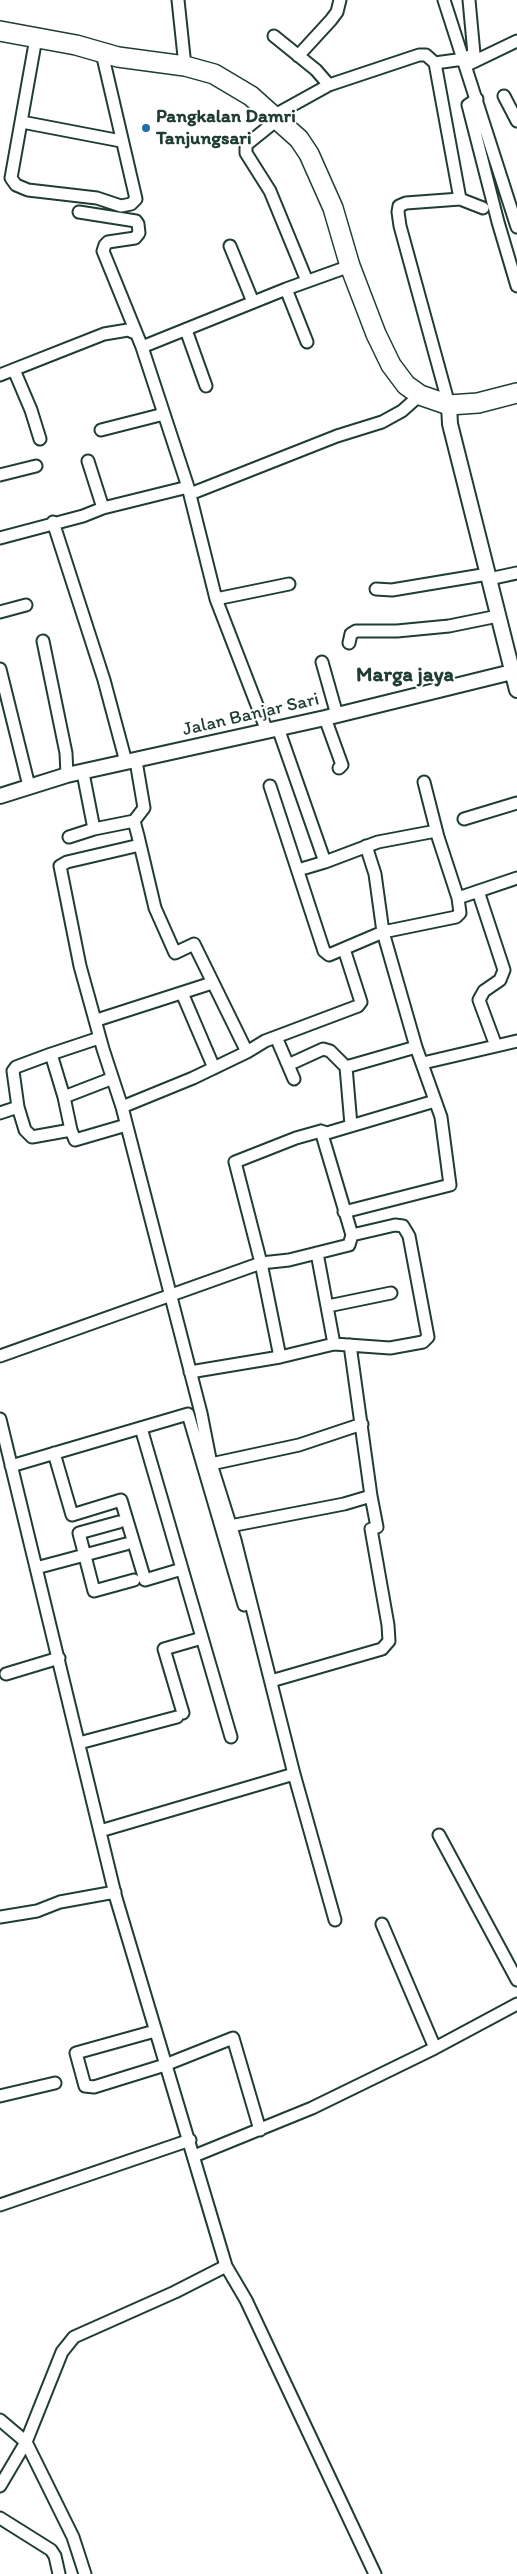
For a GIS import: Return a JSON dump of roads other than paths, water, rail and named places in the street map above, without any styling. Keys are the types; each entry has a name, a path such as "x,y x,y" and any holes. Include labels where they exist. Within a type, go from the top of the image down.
{"highway":[{"path":"0,31 76,45 118,58 185,66 214,74 234,85 300,139 318,171 333,208 350,266 390,365 406,384 420,396 449,405 485,402 517,393"}],"street":[{"path":"178,0 185,66"},
{"path":"298,56 337,12 340,0"},
{"path":"444,0 478,99 517,227"},
{"path":"465,62 474,54 469,0"},
{"path":"274,36 316,70 329,85"},
{"path":"36,38 11,178 16,185 28,190 97,198 121,206 132,204 136,199 102,53"},
{"path":"307,281 270,191 246,153 246,145 275,118 329,85 420,55 426,55 436,63 465,62 517,41"},
{"path":"436,63 460,199"},
{"path":"504,96 517,121"},
{"path":"478,99 468,105 498,222 517,286"},
{"path":"22,122 121,141"},
{"path":"483,208 460,199 406,203 399,206 398,212 400,226 449,405 450,424 517,690"},
{"path":"79,212 136,221 138,224 139,233 135,238 108,242 104,245 103,251 142,347 189,490 216,599 273,730 325,862"},
{"path":"230,246 253,302"},
{"path":"142,347 286,289 350,266"},
{"path":"286,289 307,342"},
{"path":"0,375 104,334 128,330 136,333"},
{"path":"186,330 206,386"},
{"path":"14,370 31,410 40,439"},
{"path":"0,538 53,522 83,516 103,508 189,490 337,436 382,422 402,411 420,396"},
{"path":"101,430 164,414"},
{"path":"88,461 103,508"},
{"path":"0,475 36,466"},
{"path":"53,522 131,761 144,808 134,821 94,829 69,837"},
{"path":"376,589 392,590 517,573"},
{"path":"216,599 289,584"},
{"path":"0,612 26,605"},
{"path":"349,643 351,634 356,631 397,631 449,626 498,616"},
{"path":"43,641 66,753 67,775"},
{"path":"322,662 342,765 339,768"},
{"path":"0,670 29,786"},
{"name":"Jalan Banjar Sari","path":"0,796 67,775 273,730 512,672"},
{"path":"83,773 94,829"},
{"path":"270,786 324,951 329,955 383,932 456,917 460,913 458,898 436,831 424,782"},
{"path":"464,819 517,803"},
{"path":"134,821 155,908 175,953 194,944 247,1052"},
{"path":"298,870 366,846 419,833 436,831"},
{"path":"140,845 67,862 60,866 80,966 103,1049 122,1107 190,1372 211,1464 230,1526 294,1774 335,1920"},
{"path":"344,1212 450,1185 446,1146 435,1101 416,1047 383,932 375,874 366,846"},
{"path":"458,898 517,878"},
{"path":"478,891 504,970 500,980 484,991 479,1000 496,1046"},
{"path":"122,1107 214,1068 276,1037 358,1006 361,1002 344,949"},
{"path":"96,1020 212,983"},
{"path":"182,993 214,1068"},
{"path":"276,1037 294,1079"},
{"path":"71,1130 32,1137 25,1130 18,1106 12,1071 16,1067 96,1039"},
{"path":"423,1063 517,1041"},
{"path":"346,1067 416,1047"},
{"path":"288,1065 323,1049 330,1051 346,1067 351,1125"},
{"path":"51,1054 75,1140 123,1126"},
{"path":"64,1097 108,1080"},
{"path":"280,1357 261,1263 235,1162 296,1138 321,1131 327,1133 435,1101"},
{"path":"0,1113 18,1106"},
{"path":"0,1356 169,1294 261,1263 350,1245 352,1235 321,1131"},
{"path":"190,1372 280,1357 334,1344 390,1348 423,1342 428,1337 409,1236 403,1226 395,1225 352,1235"},
{"path":"317,1253 334,1344"},
{"path":"328,1306 392,1293"},
{"path":"271,1681 382,1649 388,1641 388,1625 371,1529 377,1527 350,1345"},
{"path":"11,1466 188,1414 259,1658"},
{"path":"0,1419 115,1892 226,2266 250,2309 375,2574"},
{"path":"211,1464 299,1445 362,1424"},
{"path":"141,1428 231,1737"},
{"path":"54,1453 72,1515 121,1500 145,1580 182,1569"},
{"path":"230,1526 344,1504 371,1496"},
{"path":"119,1522 78,1533 94,1591 134,1580"},
{"path":"36,1568 126,1544"},
{"path":"79,1743 180,1715 164,1649 202,1638"},
{"path":"6,1674 59,1658"},
{"path":"100,1831 294,1774"},
{"path":"439,1835 517,1980"},
{"path":"0,1917 37,1911 60,1902 115,1892"},
{"path":"382,1924 435,2048"},
{"path":"194,2156 260,2130 435,2048 517,2004"},
{"path":"155,2031 76,2053 87,2087 165,2065 233,2038 260,2130"},
{"path":"0,2096 55,2083"},
{"path":"0,2205 190,2140"},
{"path":"0,2486 26,2442 62,2352 74,2337 176,2292 226,2266"},
{"path":"0,2420 26,2442 73,2537 85,2574"},
{"path":"0,2518 51,2550 55,2556 59,2574"}],"place":[{"name":"Pangkalan Damri Tanjungsari","path":"146,128"}],"district":[{"name":"Marga jaya","path":"405,676"}]}
